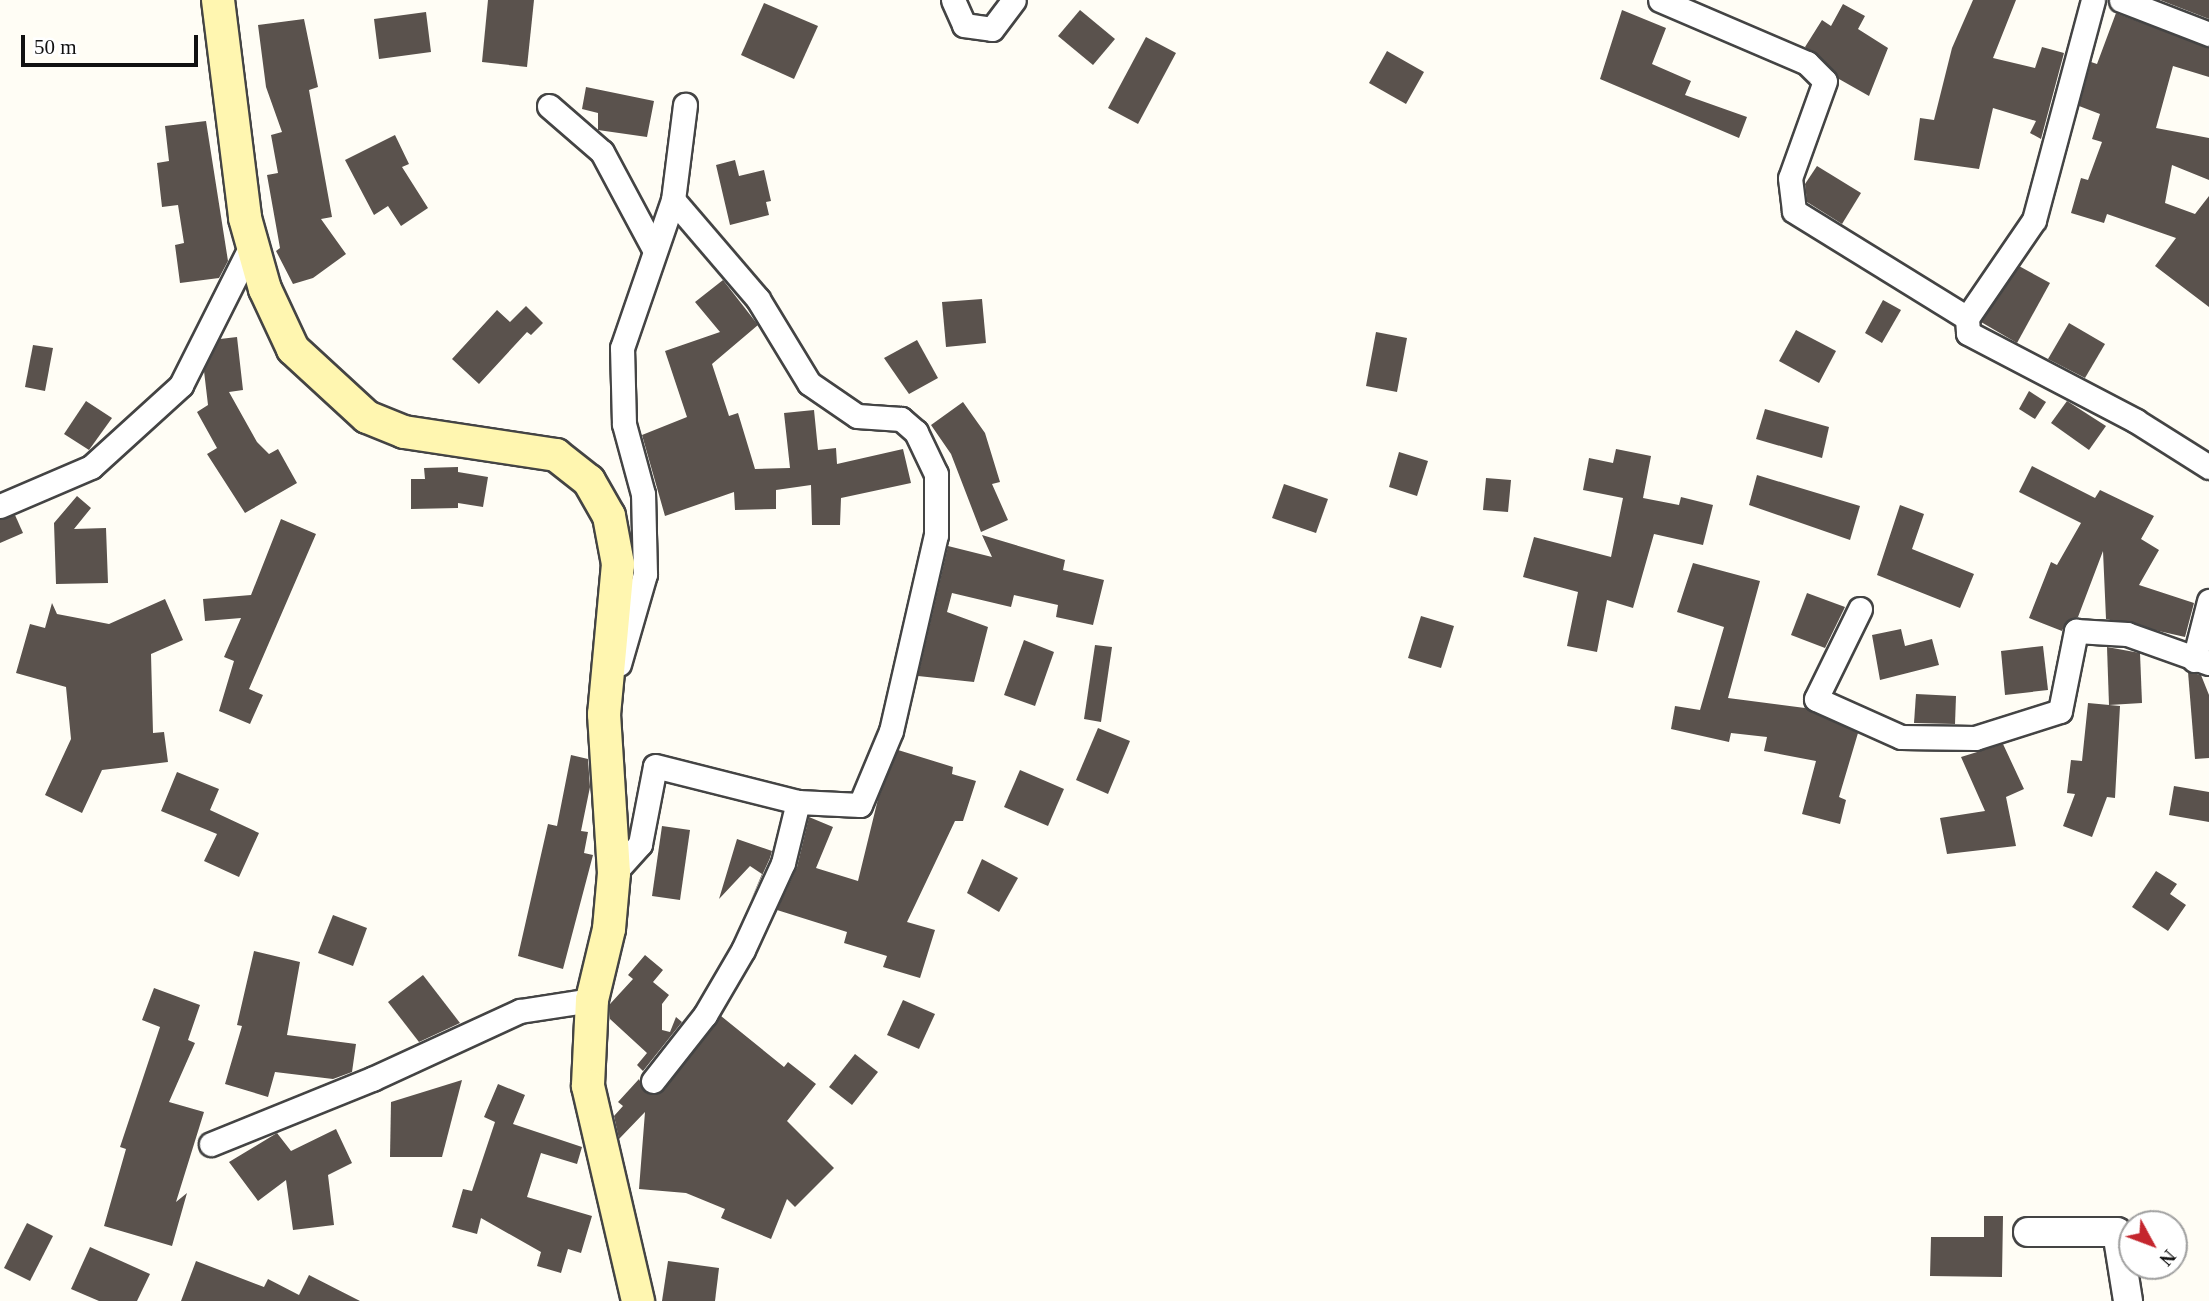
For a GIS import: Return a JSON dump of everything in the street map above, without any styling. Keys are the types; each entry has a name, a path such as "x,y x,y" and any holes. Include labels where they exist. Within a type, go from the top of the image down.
{"main road":[{"path":"218,0 253,242 265,289 293,349 367,417 404,432 556,455 589,481 609,516 618,564 604,714 614,873 608,929 592,1000 588,1086 638,1301"}],"street":[{"path":"953,0 964,25 992,29 1014,0"},
{"path":"1660,0 1807,63 1825,80 1790,177 1794,211 1966,318"},
{"path":"2093,0 2034,220 1966,318 1968,332 2136,421 2209,467"},
{"path":"2121,0 2209,34"},
{"path":"604,714 645,575 643,494 625,424 622,348 673,200 685,105"},
{"path":"549,106 602,152 654,249"},
{"path":"614,873 640,844 654,766 798,802 860,805 881,755 936,535 936,474 916,432 901,419 857,416 809,383 758,299 673,200"},
{"path":"0,506 91,467 181,384 253,242"},
{"path":"1860,609 1816,699 1901,737 1975,738 2060,711 2076,631 2127,635 2201,661 2209,601"},
{"path":"653,1081 705,1015 743,950 783,863 798,802"},
{"path":"211,1144 372,1079 520,1011 592,1000"},
{"path":"2028,1231 2117,1232 2128,1301"}],"building":[{"path":"488,0 534,0 527,67 482,62"},
{"path":"1973,0 2016,0 1993,58 2035,68 2042,47 2064,53 2041,139 2030,133 2036,121 1993,108 1979,169 1914,160 1920,118 1934,120 1952,48"},
{"path":"2160,0 2209,0 2209,19"},
{"path":"764,3 818,26 794,79 741,55"},
{"path":"1843,4 1865,16 1858,29 1888,48 1869,96 1839,79 1805,47 1822,20 1831,26"},
{"path":"1080,10 1115,39 1093,65 1058,36"},
{"path":"1622,10 1666,28 1652,64 1691,81 1685,95 1747,117 1739,138 1600,79"},
{"path":"426,12 431,52 379,59 374,19"},
{"path":"2116,13 2209,48 2209,77 2173,66 2156,128 2209,138 2209,180 2172,165 2165,203 2195,214 2209,196 2209,307 2155,266 2176,238 2107,214 2104,223 2071,213 2081,178 2088,180 2102,142 2092,139 2100,114 2079,106 2091,62 2097,64"},
{"path":"304,19 318,87 309,90 332,217 321,219 346,254 313,278 293,284 276,251 280,248 267,175 278,173 271,135 282,132 266,87 258,25"},
{"path":"1146,37 1176,53 1138,124 1108,108"},
{"path":"1387,51 1424,72 1406,104 1369,83"},
{"path":"586,87 654,101 647,137 598,130 598,113 582,109"},
{"path":"206,121 228,261 219,278 180,283 175,245 184,243 178,205 162,207 157,163 169,161 165,126"},
{"path":"395,135 409,164 402,167 428,208 401,226 388,206 374,215 345,160"},
{"path":"735,160 739,176 764,170 771,201 766,202 769,215 730,225 716,165"},
{"path":"1817,166 1861,193 1842,224 1807,202 1805,184"},
{"path":"2019,266 2050,283 2017,343 1981,322"},
{"path":"723,280 758,325 712,364 729,416 738,413 755,469 790,468 784,413 814,410 818,450 836,448 837,464 903,449 911,483 841,498 840,525 812,525 811,485 776,490 776,509 735,510 734,492 665,516 642,435 687,417 665,351 720,332 695,302"},
{"path":"982,299 986,343 946,347 942,302"},
{"path":"1883,300 1901,310 1882,343 1865,333"},
{"path":"526,306 543,323 531,335 527,332 479,384 452,359 497,310 510,322"},
{"path":"2069,323 2105,344 2085,378 2048,359"},
{"path":"1796,330 1836,351 1819,383 1779,361"},
{"path":"1376,332 1407,338 1397,392 1366,386"},
{"path":"237,337 243,390 229,392 257,442 269,454 278,449 297,483 245,513 207,454 217,448 197,412 208,405 204,371 220,339"},
{"path":"917,340 938,378 909,394 884,358"},
{"path":"33,345 53,348 45,391 25,387"},
{"path":"2029,391 2046,402 2035,419 2019,409"},
{"path":"86,401 112,418 89,450 64,434"},
{"path":"2067,401 2106,426 2089,450 2051,423"},
{"path":"963,402 985,433 1000,482 992,484 1008,520 981,532 951,454 931,425"},
{"path":"1765,409 1829,427 1822,458 1756,439"},
{"path":"1616,449 1651,456 1643,498 1679,505 1681,497 1713,505 1703,545 1654,534 1633,608 1607,600 1597,652 1567,646 1578,592 1523,577 1534,537 1611,557 1623,498 1583,490 1589,458 1613,463"},
{"path":"1399,452 1428,461 1417,496 1389,487"},
{"path":"2032,466 2095,498 2100,490 2154,516 2141,539 2159,550 2139,585 2194,603 2185,637 2106,619 2103,551 2078,617 2066,622 2062,631 2029,618 2051,562 2057,565 2081,523 2019,492"},
{"path":"458,467 458,472 488,477 483,507 458,503 458,508 411,509 411,479 425,479 424,468"},
{"path":"1757,475 1860,506 1850,540 1749,505"},
{"path":"1486,478 1511,480 1508,512 1483,510"},
{"path":"1284,484 1328,499 1316,533 1272,518"},
{"path":"77,496 91,508 74,529 106,528 108,583 56,584 54,523"},
{"path":"1900,505 1924,514 1912,549 1974,574 1960,608 1877,575"},
{"path":"15,515 23,533 0,543 0,520"},
{"path":"281,519 316,534 249,689 263,695 250,724 219,711 234,661 224,657 241,618 205,621 203,599 251,595"},
{"path":"982,535 1065,560 1063,570 1104,580 1093,625 1056,617 1058,605 1014,595 1011,607 952,593 947,612 988,627 974,682 918,676 948,546 992,557"},
{"path":"1693,563 1760,581 1728,698 1805,708 1858,733 1839,797 1846,800 1840,824 1802,814 1816,761 1764,751 1767,737 1731,733 1729,742 1671,729 1675,706 1700,710 1724,627 1677,612"},
{"path":"1807,593 1845,607 1825,648 1791,635"},
{"path":"165,599 183,640 151,654 153,733 164,732 168,762 102,770 82,813 45,795 71,739 66,687 16,673 30,624 45,628 52,603 57,614 109,624"},
{"path":"1421,616 1454,626 1441,668 1408,658"},
{"path":"1901,629 1905,646 1932,639 1939,665 1880,680 1872,635"},
{"path":"1024,640 1054,652 1035,706 1004,695"},
{"path":"1095,645 1112,647 1101,722 1084,719"},
{"path":"2043,646 2048,690 2005,695 2001,651"},
{"path":"2107,647 2140,653 2142,703 2109,705"},
{"path":"2188,672 2201,675 2209,695 2209,758 2195,759"},
{"path":"1916,694 1956,696 1955,724 1914,723"},
{"path":"2088,703 2120,706 2115,798 2107,797 2092,837 2063,826 2075,794 2067,793 2071,760 2082,761"},
{"path":"1098,728 1130,741 1108,794 1076,780"},
{"path":"2003,744 2024,789 2006,797 2016,846 1947,854 1940,818 1985,811 1961,757"},
{"path":"898,750 953,767 952,774 976,781 963,821 955,821 907,922 935,930 920,978 883,967 887,956 844,943 847,932 777,910 797,867 809,817 833,827 816,868 858,881 878,799"},
{"path":"571,755 588,759 590,787 581,831 588,832 584,853 593,855 563,969 518,956 548,824 557,826"},
{"path":"1020,770 1064,789 1048,826 1004,807"},
{"path":"177,772 219,789 210,810 259,833 239,877 204,861 217,834 161,811"},
{"path":"2174,786 2209,792 2209,822 2169,815"},
{"path":"662,826 690,830 680,900 652,896"},
{"path":"737,839 772,851 750,902 762,874 750,866 719,899"},
{"path":"982,859 1018,878 999,912 967,893"},
{"path":"2156,871 2177,884 2170,894 2186,905 2168,931 2132,907"},
{"path":"333,915 367,928 353,966 318,953"},
{"path":"254,951 300,962 287,1035 356,1044 352,1072 333,1079 275,1072 268,1097 225,1084 242,1026 237,1025"},
{"path":"645,955 663,970 653,982 669,995 662,1004 662,1030 670,1032 676,1017 682,1022 643,1071 637,1065 647,1053 610,1019 610,1004 633,979 628,975"},
{"path":"423,975 460,1023 419,1042 388,1002"},
{"path":"154,988 200,1005 188,1040 195,1043 169,1102 204,1112 176,1202 187,1193 172,1246 104,1226 126,1149 120,1147 160,1027 142,1020"},
{"path":"903,1000 935,1014 919,1049 887,1035"},
{"path":"721,1016 784,1067 788,1062 816,1084 787,1121 834,1168 795,1207 787,1199 771,1239 721,1218 725,1209 686,1193 639,1189 645,1112 619,1139 614,1116 623,1106 618,1102 639,1079 645,1092 664,1090"},
{"path":"855,1054 878,1072 852,1105 829,1087"},
{"path":"462,1080 442,1157 390,1157 391,1102"},
{"path":"498,1084 525,1095 513,1124 582,1147 577,1164 541,1153 527,1197 592,1216 581,1253 568,1249 561,1273 537,1266 541,1252 481,1218 477,1234 452,1227 463,1189 472,1191 495,1122 484,1117"},
{"path":"336,1129 352,1163 328,1175 334,1225 293,1230 286,1180 258,1201 229,1162 277,1133 291,1151"},
{"path":"1984,1216 2003,1216 2002,1277 1930,1276 1931,1237 1984,1237"},
{"path":"27,1223 53,1236 30,1281 4,1268"},
{"path":"90,1247 150,1274 137,1301 99,1301 71,1289"},
{"path":"196,1261 264,1287 268,1279 299,1295 309,1275 360,1301 181,1301"},
{"path":"668,1261 719,1268 715,1301 662,1301"}]}
